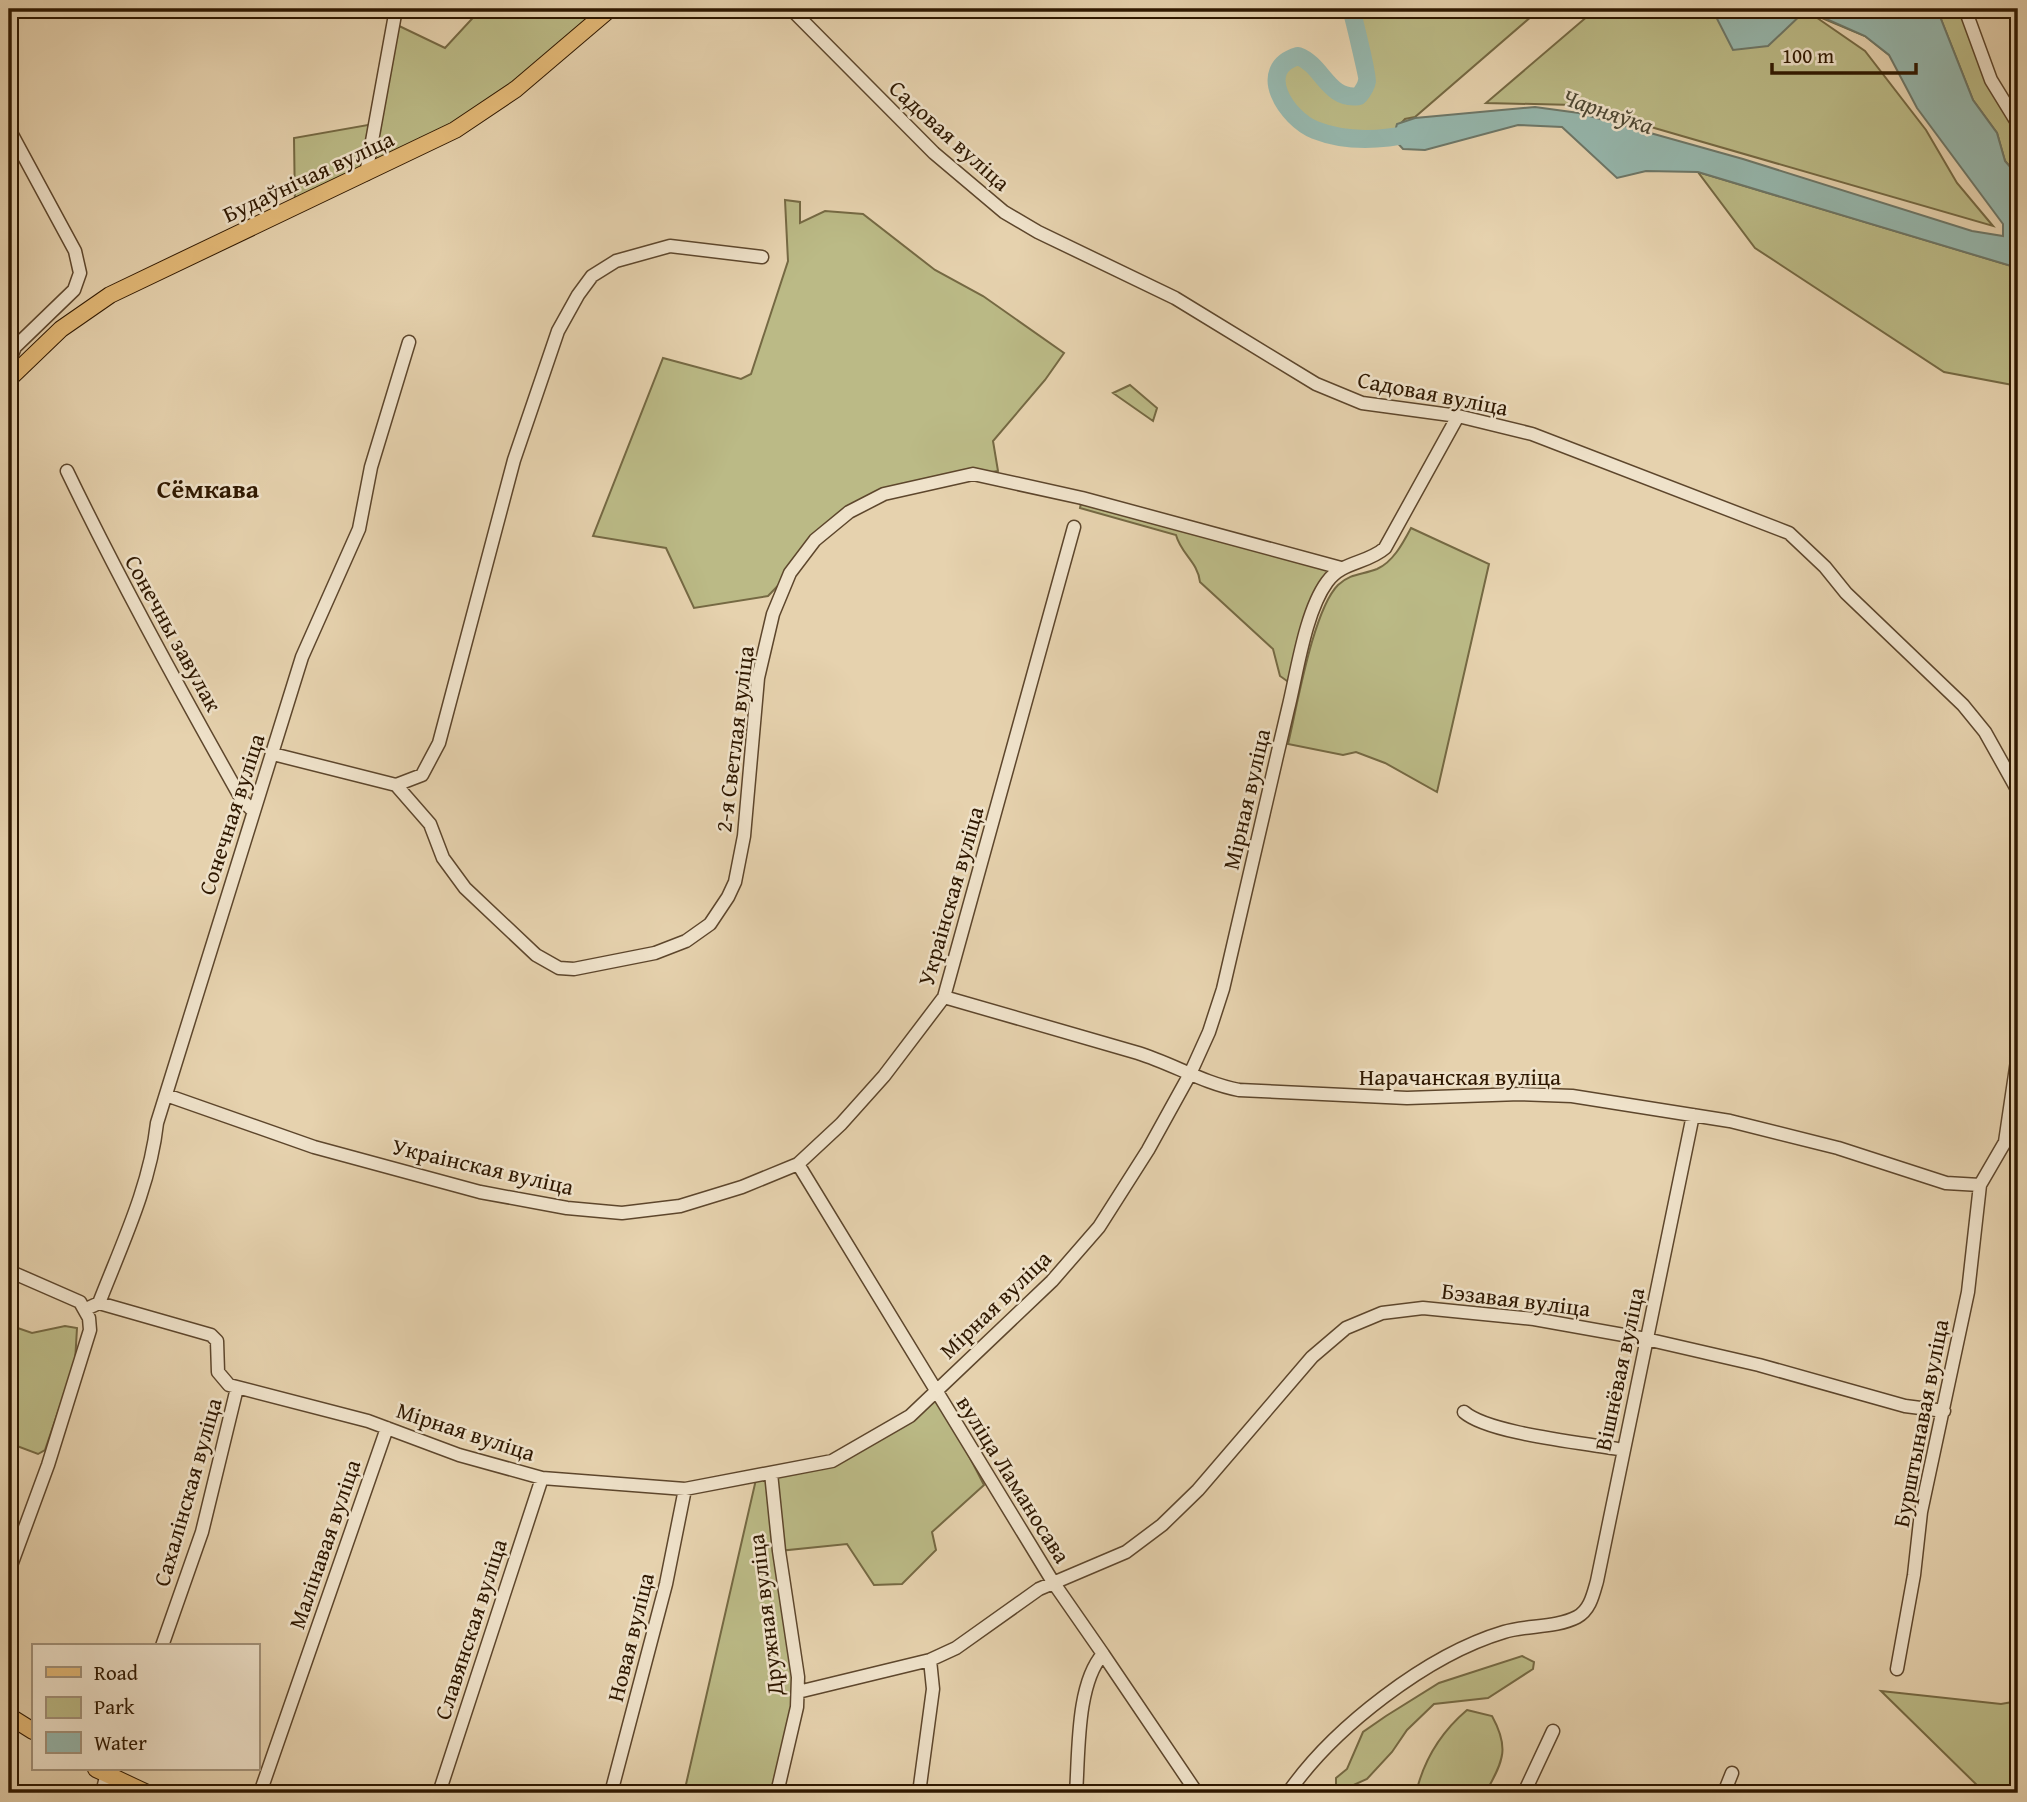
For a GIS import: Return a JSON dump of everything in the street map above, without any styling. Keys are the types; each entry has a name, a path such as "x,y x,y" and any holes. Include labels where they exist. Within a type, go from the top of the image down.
{"main road":[{"name":"Будаўнічая вуліца","path":"11,369 61,329 110,295 423,147 486,111 610,9"},
{"path":"9,1716 32,1730"},
{"path":"102,1771 147,1793"}],"street":[{"path":"366,174 396,9"},
{"name":"Садовая вуліца","path":"791,9 933,153 1004,212 1038,232 1175,298 1315,384 1362,403 1458,416 1532,434 1789,533 1825,566 1846,593 1963,705 1985,732 2018,791"},
{"path":"1965,9 1991,80 2018,124"},
{"path":"9,129 75,251 80,273 74,290 15,347 11,369"},
{"path":"273,754 396,785 422,775 439,743 514,460 558,331 578,295 592,276 616,261 670,246 762,257"},
{"name":"Сонечная вуліца","path":"99,1303 137,1206 154,1151 166,1095 253,811 317,617 337,581 359,529 371,467 409,341"},
{"path":"1341,568 1371,557 1385,548 1458,416"},
{"name":"Сонечны завулак","path":"67,471 143,621 242,800 253,811"},
{"name":"2-я Светлая вуліца","path":"396,785 430,824 443,858 465,888 503,927 548,964 574,969 655,953 686,941 710,924 735,881 744,836 758,678 773,614 796,565 815,540 849,512 884,494 972,474 1082,498 1341,568"},
{"name":"Украінская вуліца","path":"166,1095 314,1147 480,1192 567,1208 622,1213 680,1206 743,1187 798,1164 841,1124 884,1076 944,997 1074,527"},
{"name":"Мірная вуліца","path":"237,1388 306,1403 387,1428 459,1455 542,1478 685,1489 832,1461 910,1416 1052,1280 1099,1227 1148,1150 1190,1074 1209,1032 1223,989 1310,622 1325,584 1341,568"},
{"name":"Нарачанская вуліца","path":"944,997 1156,1058 1213,1085 1239,1090 1393,1098 1520,1094 1572,1096 1693,1115 1838,1148 1946,1183 1980,1185"},
{"path":"1980,1185 2005,1142 2018,1054"},
{"name":"Вішнёвая вуліца","path":"1288,1793 1326,1746 1421,1672 1503,1632 1568,1621 1583,1613 1593,1594 1693,1115"},
{"name":"вуліца Ламаносава","path":"798,1164 1053,1582 1197,1793"},
{"name":"Бурштынавая вуліца","path":"1897,1669 1914,1575 1921,1512 1968,1292 1980,1185"},
{"path":"9,1271 56,1290 87,1312 90,1330 60,1430 9,1572"},
{"path":"87,1312 99,1303 211,1335 217,1341 218,1371 222,1380 237,1388"},
{"name":"Бэзавая вуліца","path":"798,1692 930,1660 956,1648 1025,1598 1053,1582 1108,1562 1162,1525 1215,1472 1312,1357 1346,1328 1362,1319 1402,1309 1475,1311 1646,1339 1759,1365 1905,1406 1944,1411"},
{"name":"Сахалінская вуліца","path":"163,1644 202,1532 237,1388"},
{"path":"1464,1412 1472,1419 1494,1426 1623,1450"},
{"name":"Малінавая вуліца","path":"260,1793 387,1428"},
{"name":"Дружная вуліца","path":"771,1473 798,1692 777,1793"},
{"name":"Славянская вуліца","path":"439,1793 542,1478"},
{"name":"Новая вуліца","path":"611,1793 666,1584 685,1489"},
{"path":"1076,1793 1086,1695 1093,1669 1103,1654"},
{"path":"919,1793 933,1689 930,1660"},
{"path":"1524,1793 1553,1731"},
{"path":"102,1771 102,1793"},
{"path":"1724,1793 1732,1773"}],"green space":[{"path":"481,9 610,9 516,89 295,207 294,138 374,124 393,23 445,48"},
{"path":"1351,9 1540,9 1415,117 1405,119 1394,131 1393,138 1375,139 1332,135 1294,119 1282,105 1277,88 1281,66 1298,56 1314,67 1340,93 1359,96 1368,80"},
{"path":"1596,9 1861,9 1889,55 1865,36 1810,13 1865,51 1926,130 1957,183 1993,226 1575,105 1486,103"},
{"path":"1937,9 1965,9 1978,48 2018,124 2018,176 2005,161 1997,133 1973,100"},
{"path":"1698,172 2018,268 2018,386 1944,372 1755,248"},
{"path":"785,200 800,202 800,223 825,211 863,214 935,270 983,296 1064,353 1045,380 993,441 998,471 928,482 849,512 768,596 694,608 666,548 593,536 663,358 741,379 751,374 788,261"},
{"path":"1130,385 1157,408 1153,421 1113,393"},
{"path":"1082,498 1341,568 1325,585 1294,686 1280,676 1273,649 1200,582 1196,569 1176,535 1080,508"},
{"path":"1411,528 1489,564 1437,792 1385,763 1356,752 1343,755 1288,744 1314,637 1329,597 1343,581 1377,569 1388,562"},
{"path":"9,1325 32,1333 65,1326 77,1328 75,1362 45,1450 38,1454 9,1443"},
{"path":"936,1392 984,1485 932,1532 936,1550 902,1584 874,1585 847,1544 779,1551 798,1676 777,1793 684,1793 757,1475 832,1461"},
{"path":"1522,1656 1534,1662 1533,1669 1488,1698 1434,1704 1407,1730 1392,1752 1367,1779 1336,1793 1336,1778 1347,1769 1363,1732 1439,1683"},
{"path":"1881,1691 2001,1704 2018,1701 2018,1793 1985,1793"},
{"path":"1467,1710 1492,1716 1501,1736 1501,1762 1487,1790 1485,1793 1416,1793 1434,1747"}],"water":[{"path":"1712,9 1937,9 1973,100 1997,133 2005,161 2018,176 2018,268 1698,172 1646,171 1617,178 1562,127 1518,125 1425,150 1403,149 1393,138 1397,124 1415,118 1535,107 1579,113 1743,159 1972,231 2003,236 2003,224 1917,108 1889,55 1865,36 1806,10 1768,46 1733,50"}],"waterway":[{"name":"Чарняўка","path":"1351,9 1367,77 1366,85 1359,96 1340,93 1314,67 1298,56 1285,62 1278,72 1280,94 1294,116 1304,124 1327,134 1365,139 1416,133"}],"district":[{"name":"Сёмкава","path":"208,488"}]}
